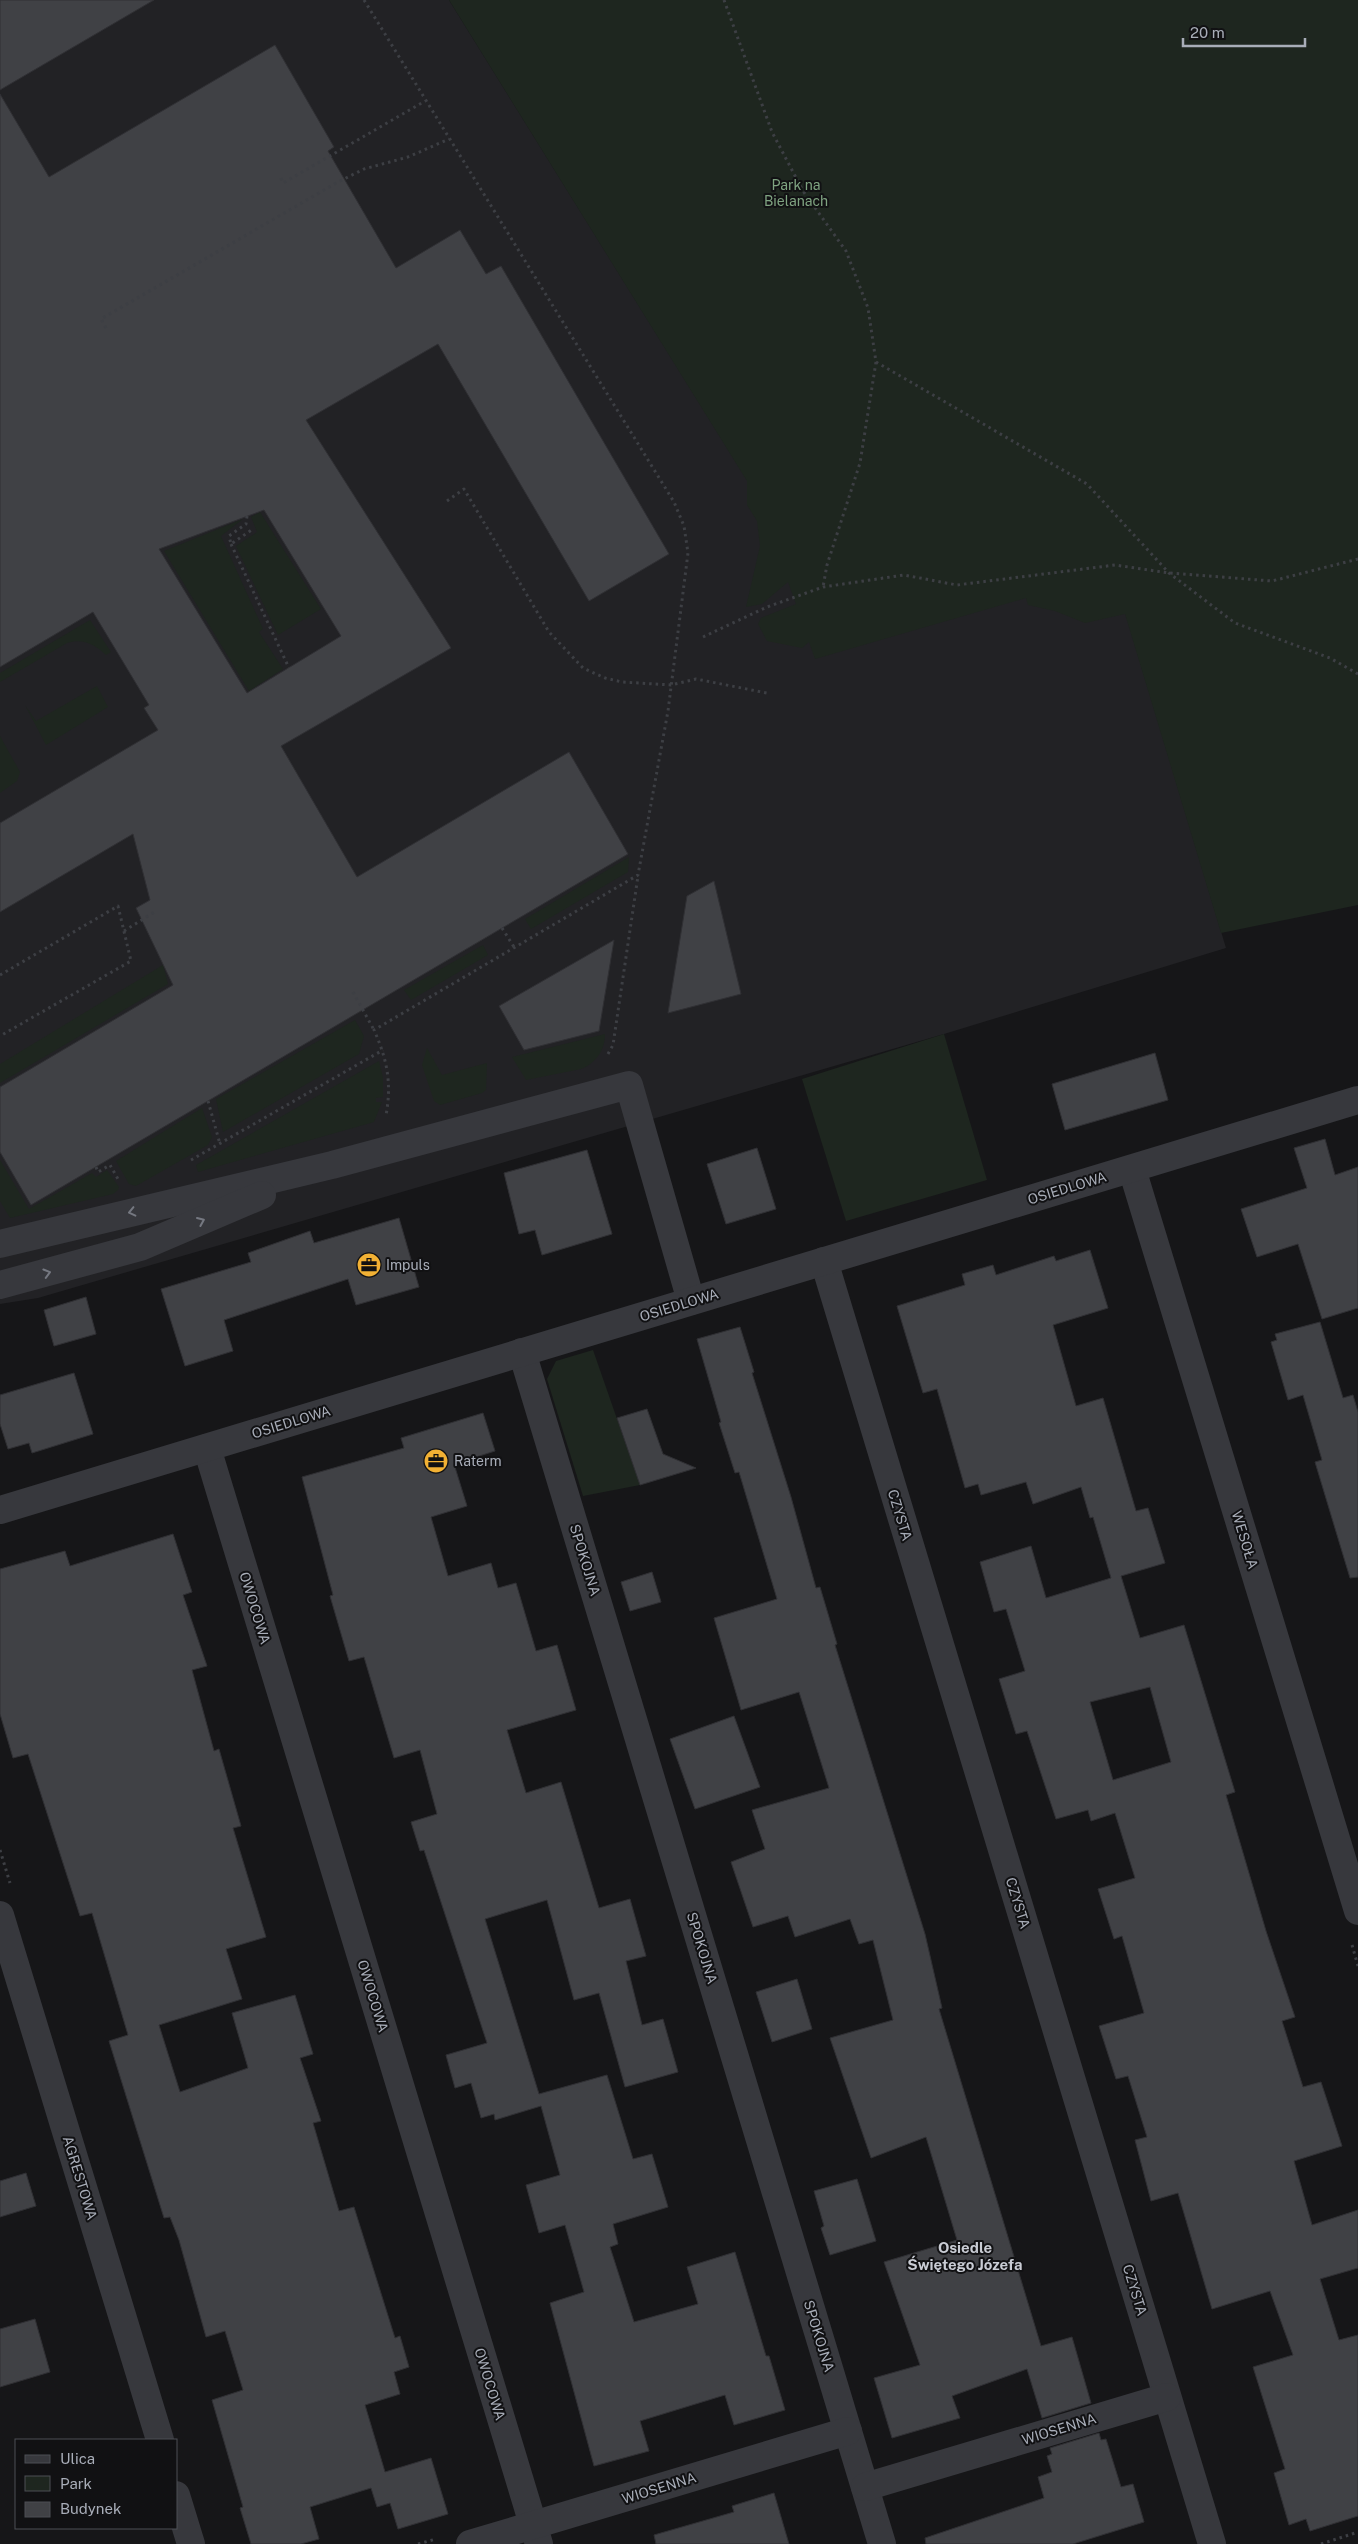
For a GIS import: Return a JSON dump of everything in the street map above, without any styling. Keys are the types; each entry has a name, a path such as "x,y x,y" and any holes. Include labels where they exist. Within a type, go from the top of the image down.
{"street":[{"path":"0,1244 332,1165 629,1085 691,1301"},
{"name":"OSIEDLOWA","path":"0,1510 1358,1100"},
{"path":"0,1286 140,1247 332,1165"},
{"name":"WESOŁA","path":"1132,1168 1358,1911"},
{"name":"CZYSTA","path":"824,1261 1212,2544"},
{"name":"SPOKOJNA","path":"522,1352 882,2544"},
{"name":"OWOCOWA","path":"207,1448 536,2535"},
{"name":"AGRESTOWA","path":"0,1915 160,2439"},
{"name":"WIOSENNA","path":"865,2487 1168,2397"},
{"name":"WIOSENNA","path":"470,2544 536,2535 848,2431"},
{"path":"178,2502 191,2544"}],"path":[{"path":"364,0 674,502 684,526 688,553 671,685 646,839 638,875 613,1045 604,1059"},
{"path":"724,0 772,132 803,191 846,251 868,308 876,362 860,463 827,565 823,587"},
{"path":"281,178 283,183 425,101"},
{"path":"106,328 101,319 338,182 364,169 408,157 449,139"},
{"path":"876,362 1087,484 1168,572 1234,623 1330,658 1358,674"},
{"path":"447,501 464,489 550,632 583,668 605,678 622,682 671,685 696,679 767,693"},
{"path":"247,516 246,524 229,536 231,544 289,668"},
{"path":"231,544 253,530"},
{"path":"702,637 767,607 823,587 904,575 957,585 1115,565 1168,572 1272,581 1358,559"},
{"path":"374,1030 638,875"},
{"path":"0,975 118,906 130,961 0,1036"},
{"path":"124,931 156,911"},
{"path":"502,928 514,947"},
{"path":"353,992 383,1050 390,1084 386,1115 382,1121"},
{"path":"187,1162 383,1050"},
{"path":"208,1101 220,1144"},
{"path":"96,1167 98,1172 110,1165 119,1180"},
{"path":"1321,2544 1358,2532"}],"shaded area":[{"path":"0,0 449,0 762,504 1113,572 1226,948 944,1034 38,1298 0,1304"}],"green space":[{"name":"Park na Bielanach","path":"449,0 1358,0 1358,905 1221,933 1125,614 1085,623 1055,611 1028,605 1026,598 815,659 809,642 802,648 767,641 758,624 761,618 796,604 788,582 762,604 746,607 760,546 757,521 747,505 747,481"},
{"path":"260,512 321,609 278,635 236,546 257,532 251,517"},
{"path":"243,519 221,536 263,629 259,632 283,669 249,691 164,551"},
{"path":"90,620 111,652 106,655 88,643 78,641 67,643 0,682 0,673"},
{"path":"97,686 108,707 46,745 25,705 36,721"},
{"path":"0,736 20,772 17,781 0,793"},
{"path":"629,857 628,872 531,929 525,919"},
{"path":"483,945 488,955 411,1000 404,990"},
{"path":"163,965 168,984 0,1083 0,1064"},
{"path":"355,1020 364,1036 359,1054 223,1132 216,1099"},
{"path":"605,1034 605,1040 599,1055 581,1069 526,1080 512,1057"},
{"path":"944,1034 987,1180 846,1221 802,1079"},
{"path":"427,1048 442,1075 487,1063 486,1090 482,1093 440,1105 434,1101 422,1065"},
{"path":"379,1061 383,1078 383,1097 376,1098 376,1102 382,1102 374,1122 198,1172 196,1165"},
{"path":"202,1108 212,1137 208,1145 136,1186 129,1184 116,1161"},
{"path":"0,1160 29,1209 92,1173 96,1177 107,1170 119,1187 113,1194 10,1218 0,1201"},
{"path":"593,1350 640,1485 583,1496 547,1379 556,1361"}],"building":[{"path":"0,0 154,0 0,90"},
{"path":"275,45 334,147 328,151 396,268 460,230 486,274 501,266 669,554 589,601 438,344 306,420 451,648 281,746 357,877 569,752 628,854 31,1205 0,1152 0,1087 173,985 136,908 150,900 133,834 0,912 0,823 158,730 144,708 149,705 93,612 0,667 0,94 49,177","holes":["264,510 341,636 247,693 159,549"]},
{"path":"714,881 741,994 668,1013 687,896"},
{"path":"614,940 599,1031 524,1050 499,1006"},
{"path":"1155,1053 1168,1100 1065,1130 1052,1084"},
{"path":"1325,1139 1335,1175 1358,1167 1358,1308 1322,1319 1298,1244 1257,1257 1241,1209 1307,1188 1294,1148"},
{"path":"757,1148 776,1209 726,1224 707,1164"},
{"path":"587,1150 612,1234 542,1255 535,1230 519,1234 504,1173"},
{"path":"399,1218 419,1287 356,1305 348,1279 224,1320 233,1351 185,1366 161,1289 251,1262 248,1253 310,1231 314,1243"},
{"path":"1090,1250 1108,1308 1053,1325 1076,1406 1103,1398 1136,1511 1148,1508 1165,1563 1121,1576 1140,1638 1184,1625 1235,1792 1226,1795 1266,1931 1295,2017 1282,2021 1303,2087 1321,2082 1342,2146 1294,2161 1312,2225 1358,2210 1358,2268 1320,2279 1339,2340 1358,2335 1358,2516 1310,2531 1306,2519 1289,2525 1274,2473 1285,2469 1253,2367 1293,2355 1270,2291 1212,2309 1178,2193 1151,2201 1135,2140 1147,2137 1128,2076 1116,2079 1099,2026 1144,2013 1122,1936 1114,1939 1098,1889 1135,1878 1115,1813 1091,1821 1088,1810 1056,1819 1027,1731 1016,1734 999,1679 1025,1671 1006,1609 994,1612 980,1562 1031,1546 1046,1598 1111,1578 1093,1517 1090,1518 1081,1487 1033,1504 1026,1482 981,1495 978,1484 965,1488 937,1389 923,1393 897,1306 965,1285 962,1274 993,1265 996,1275 1054,1256 1056,1261","holes":["1150,1687 1171,1762 1113,1780 1090,1702"]},
{"path":"86,1297 96,1334 54,1346 44,1310"},
{"path":"1320,1322 1343,1398 1353,1395 1358,1412 1358,1577 1350,1578 1315,1462 1322,1460 1303,1395 1288,1400 1271,1342 1277,1340 1275,1334"},
{"path":"740,1327 816,1588 820,1587 837,1644 835,1645 925,1934 942,2008 939,2009 1041,2346 1072,2337 1091,2403 1042,2418 1027,2369 952,2396 960,2418 892,2438 874,2378 920,2365 884,2262 957,2240 926,2137 871,2158 830,2038 893,2020 873,1940 859,1944 850,1919 795,1937 788,1916 753,1927 731,1862 765,1849 752,1810 829,1788 799,1692 741,1710 714,1618 777,1599 739,1472 735,1473 719,1423 721,1422 697,1339"},
{"path":"74,1373 93,1434 32,1453 29,1443 8,1449 0,1424 0,1395"},
{"path":"647,1409 663,1454 696,1468 640,1485 617,1418"},
{"path":"483,1413 495,1451 454,1464 467,1506 431,1517 448,1576 491,1563 498,1588 516,1583 536,1651 557,1645 576,1710 507,1730 526,1793 561,1782 599,1908 630,1899 646,1956 626,1961 642,2025 663,2019 678,2072 625,2087 599,1993 574,2000 547,1900 485,1919 539,2094 607,2075 633,2159 652,2154 668,2207 613,2224 618,2244 610,2247 634,2322 698,2304 687,2267 735,2252 766,2356 769,2356 785,2410 734,2425 725,2395 640,2421 649,2451 594,2466 550,2303 584,2292 565,2225 539,2233 526,2185 560,2175 541,2106 495,2120 494,2114 481,2118 471,2083 455,2088 446,2055 487,2043 424,1850 420,1851 411,1822 437,1814 420,1750 394,1758 364,1657 349,1661 330,1596 333,1595 302,1477 404,1448 401,1438"},
{"path":"173,1534 192,1592 183,1595 207,1666 192,1670 214,1751 219,1749 241,1826 233,1828 266,1937 226,1949 242,1999 159,2025 180,2092 248,2068 232,2013 295,1995 313,2054 300,2058 321,2121 313,2123 339,2211 354,2207 395,2338 400,2336 409,2367 394,2372 400,2394 365,2405 385,2472 431,2458 448,2514 398,2529 390,2503 377,2507 371,2488 310,2507 319,2539 301,2544 251,2544 240,2508 243,2507 212,2400 243,2390 225,2331 206,2337 179,2240 170,2217 164,2218 109,2041 128,2035 92,1913 80,1916 28,1754 13,1758 0,1714 0,1569 65,1551 70,1566"},
{"path":"652,1572 661,1602 630,1611 621,1582"},
{"path":"734,1716 760,1787 695,1809 670,1739"},
{"path":"797,1979 812,2029 772,2042 756,1992"},
{"path":"26,2173 36,2206 0,2217 0,2181"},
{"path":"857,2179 876,2241 830,2255 821,2228 824,2226 814,2191"},
{"path":"35,2319 50,2372 0,2387 0,2329"},
{"path":"1099,2433 1101,2440 1106,2439 1121,2487 1133,2484 1144,2522 1073,2544 926,2544 925,2538 1044,2498 1038,2477 1052,2472 1047,2456 1052,2454 1050,2448"},
{"path":"774,2493 789,2544 656,2544 654,2535 734,2512 732,2506"}],"place":[{"name":"Impuls","path":"369,1265"},
{"name":"Raterm","path":"436,1461"}],"district":[{"name":"Osiedle Świętego Józefa","path":"965,2256"}]}
